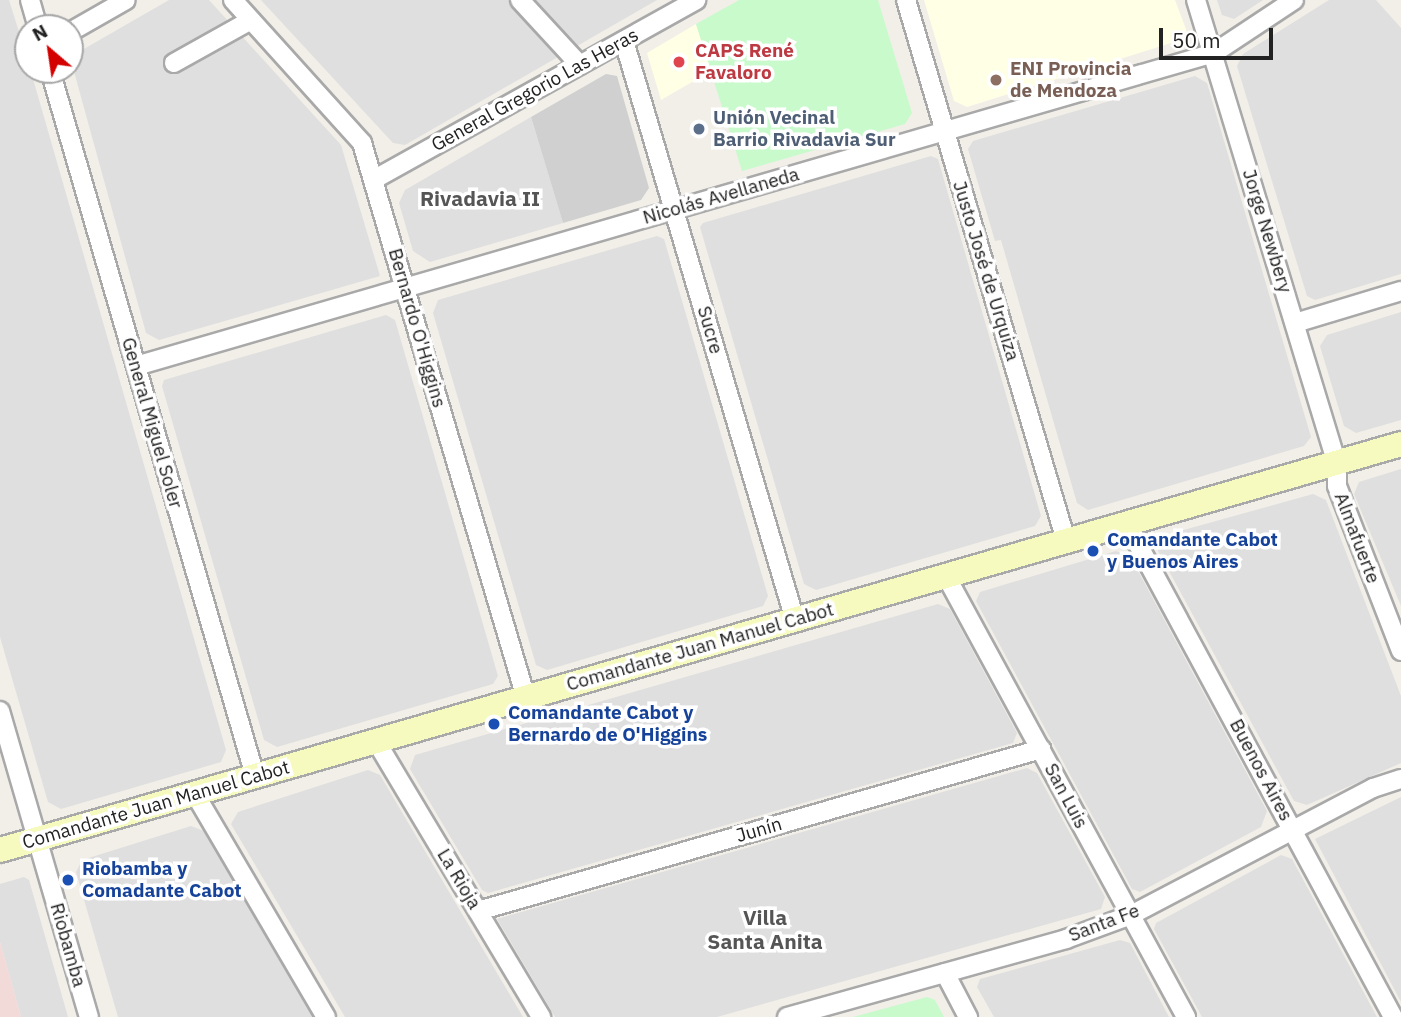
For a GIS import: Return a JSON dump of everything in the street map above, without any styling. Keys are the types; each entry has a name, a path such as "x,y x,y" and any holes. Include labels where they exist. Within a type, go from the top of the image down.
{"main road":[{"name":"Comandante Juan Manuel Cabot","path":"0,850 1401,444"}],"street":[{"path":"84,24 126,0"},
{"name":"Bernardo O'Higgins","path":"233,0 362,143 526,698"},
{"path":"520,0 580,65"},
{"name":"General Gregorio Las Heras","path":"373,180 696,0"},
{"name":"Justo José de Urquiza","path":"906,0 1066,541"},
{"name":"Jorge Newbery","path":"1196,0 1337,463"},
{"name":"Nicolás Avellaneda","path":"136,366 1214,54 1294,0"},
{"path":"174,63 251,20"},
{"name":"Sucre","path":"624,40 795,620"},
{"name":"General Miguel Soler","path":"54,84 254,776"},
{"path":"1295,323 1401,291"},
{"name":"Almafuerte","path":"1337,463 1337,486 1401,651"},
{"name":"Buenos Aires","path":"1127,524 1393,1017"},
{"name":"San Luis","path":"946,576 1186,1017"},
{"name":"Riobamba","path":"0,711 89,1017"},
{"name":"La Rioja","path":"376,741 541,1017"},
{"name":"Junín","path":"478,911 1041,749"},
{"name":"Santa Fe","path":"787,1017 1066,939 1130,915 1373,788 1401,779"},
{"path":"195,794 326,1017"},
{"path":"945,973 968,1017"}],"shaded area":[{"path":"0,0 9,0 14,16 14,84 34,84 226,750 221,762 61,809 48,802 0,637"},
{"path":"169,0 209,0 341,145 380,276 159,340 146,333 77,84 84,84 84,49"},
{"path":"261,0 657,0 405,145 393,143"},
{"path":"924,0 1175,0 1187,32 1181,44 1174,47 1171,43 967,107 954,101"},
{"path":"1217,0 1263,0 1234,19 1222,15"},
{"path":"1329,0 1376,0 1401,28 1401,274 1315,300 1307,296 1237,66 1243,54"},
{"name":"CAPS René Favaloro","path":"696,24 711,71 661,100 647,53"},
{"path":"606,74 617,76 649,188 641,200 563,223 531,117"},
{"path":"1195,76 1207,83 1311,437 1304,446 1088,510 1077,503 1001,240 995,241 968,149 973,141"},
{"path":"531,117 563,223 430,262 413,251 399,203 405,190"},
{"path":"931,156 938,159 1041,516 1035,526 816,590 804,584 700,227 703,223"},
{"path":"657,236 664,239 768,596 763,606 547,670 536,665 433,313 438,300"},
{"path":"1401,312 1401,420 1356,433 1344,426 1320,346 1327,335"},
{"path":"386,315 395,320 498,676 493,684 277,747 264,740 162,386 164,380"},
{"path":"1401,469 1401,606 1354,494 1359,482"},
{"path":"1313,494 1326,500 1401,696 1401,763 1307,805 1294,801 1157,549 1162,536"},
{"path":"1116,551 1130,556 1267,811 1261,827 1140,892 1132,889 976,601 980,592"},
{"path":"938,604 950,609 1017,733 1013,743 488,893 482,890 410,769 415,755"},
{"path":"1027,768 1037,773 1105,897 1101,909 717,1017 555,1017 497,919"},
{"path":"368,770 380,775 523,1017 345,1017 231,824 238,812"},
{"path":"1401,797 1401,1002 1315,839"},
{"path":"191,826 204,831 313,1017 118,1017 76,872 82,860"},
{"path":"1281,855 1292,859 1377,1017 1202,1017 1154,929 1156,923"},
{"path":"24,877 29,880 68,1017 21,1017 0,942 0,884"},
{"path":"1120,940 1130,943 1169,1017 994,1017 977,987 980,979"},
{"path":"0,942 9,974 21,1017 0,1017"}],"green space":[{"path":"739,0 878,0 912,113 905,124 742,171 696,24"},
{"path":"927,997 935,1000 944,1017 853,1017"}],"place":[{"name":"CAPS René Favaloro","path":"679,62"},
{"name":"ENI Provincia de Mendoza","path":"996,80"},
{"name":"Unión Vecinal Barrio Rivadavia Sur","path":"699,129"},
{"name":"Comandante Cabot y Buenos Aires","path":"1093,551"},
{"name":"Comandante Cabot y Bernardo de O'Higgins","path":"494,724"},
{"name":"Riobamba y Comadante Cabot","path":"68,880"}],"district":[{"name":"Rivadavia II","path":"480,198"},
{"name":"Villa Santa Anita","path":"765,929"}]}
